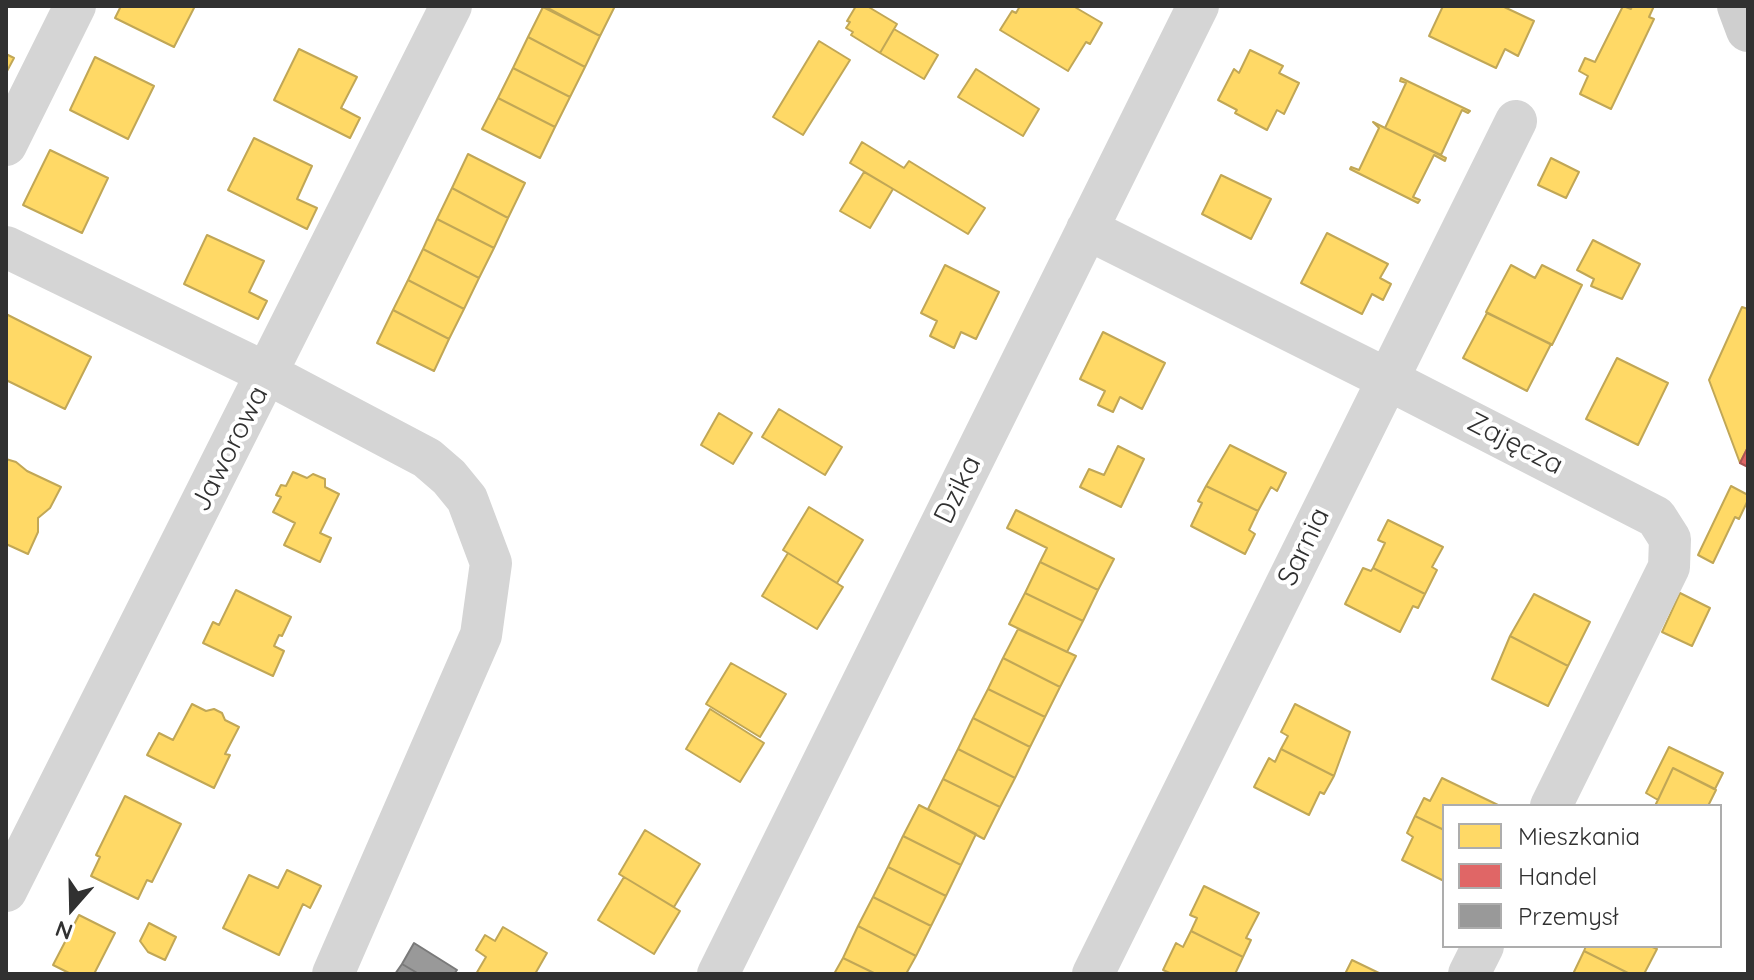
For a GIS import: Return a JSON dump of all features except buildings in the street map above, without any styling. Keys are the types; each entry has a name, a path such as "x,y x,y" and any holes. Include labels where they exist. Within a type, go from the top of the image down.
{"main road":[{"path":"1739,6 1748,30"}],"street":[{"path":"6,145 75,6"},
{"name":"Jaworowa","path":"6,891 451,6"},
{"name":"Dzika","path":"718,974 1198,6"},
{"name":"Sarnia","path":"1093,974 1516,121"},
{"name":"Zajęcza","path":"1087,229 1656,517 1670,539 1669,567 1552,804"},
{"path":"6,247 268,374 427,458 449,477 467,499 491,563 481,635 333,974"},
{"path":"1469,974 1482,948"}]}
